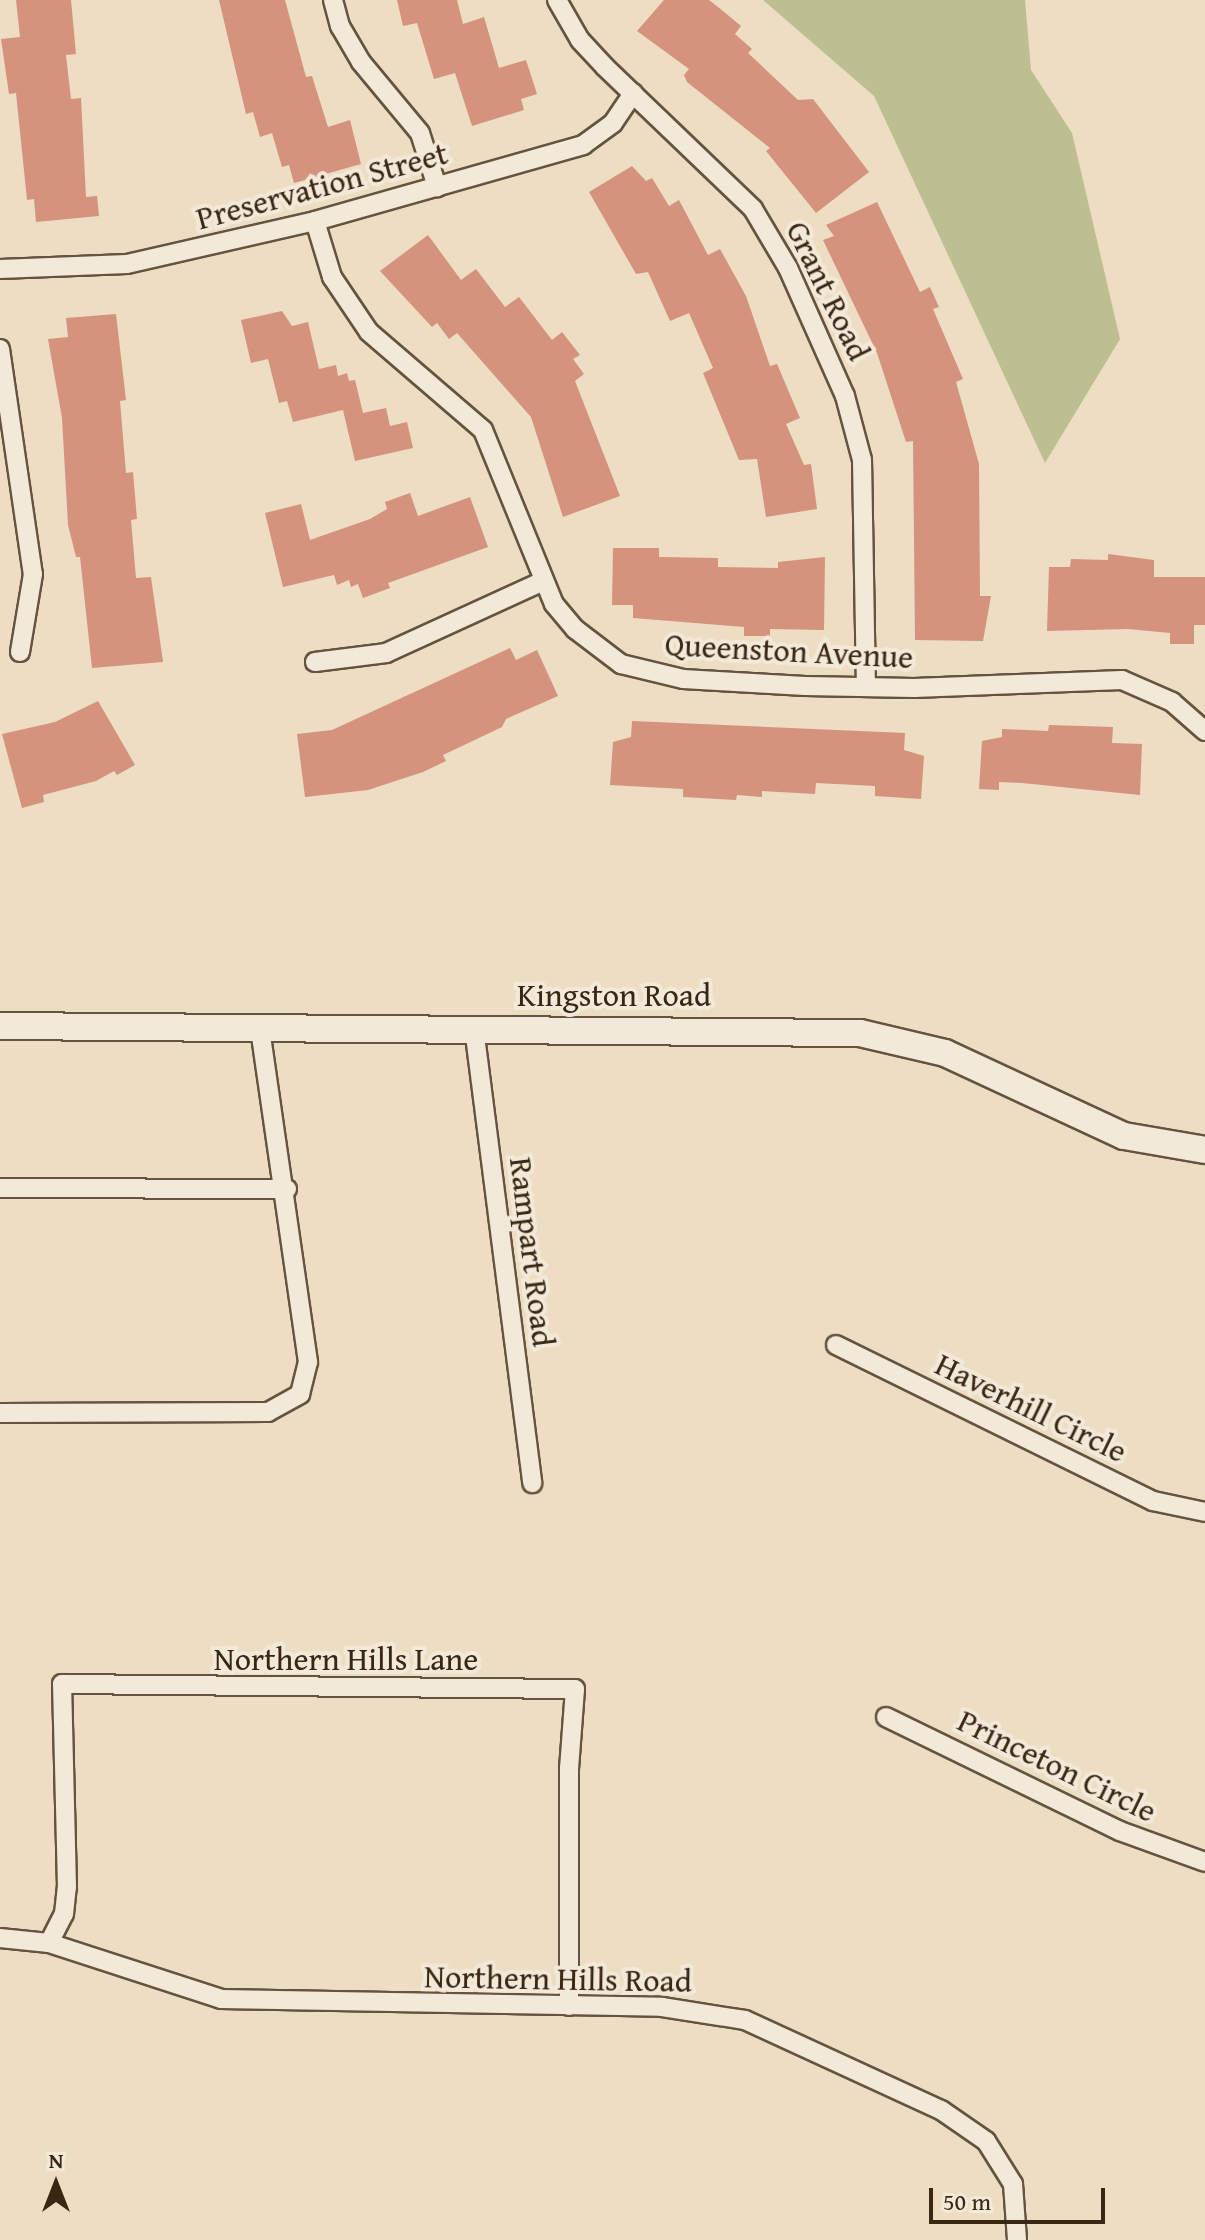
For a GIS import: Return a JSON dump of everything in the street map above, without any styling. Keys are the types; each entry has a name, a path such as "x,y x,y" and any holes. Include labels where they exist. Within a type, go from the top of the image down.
{"street":[{"path":"333,0 340,26 361,62 420,133 437,187"},
{"name":"Grant Road","path":"557,0 580,40 753,209 788,268 845,396 866,497 866,687"},
{"name":"Preservation Street","path":"0,269 127,264 315,221 583,145 613,123 633,93"},
{"name":"Queenston Avenue","path":"315,221 332,277 369,332 483,430 554,604 586,639 621,664 648,674 866,687 1122,680 1172,702 1205,731"},
{"path":"0,349 33,574 20,652"},
{"path":"315,662 386,653 543,581"},
{"name":"Kingston Road","path":"0,1026 815,1030 898,1038 957,1059 1124,1136 1205,1150"},
{"path":"0,1413 268,1412 289,1404 300,1394 308,1362 287,1189 260,1028"},
{"name":"Rampart Road","path":"474,1028 532,1483"},
{"path":"0,1188 287,1189"},
{"name":"Haverhill Circle","path":"836,1345 1153,1501 1205,1512"},
{"name":"Northern Hills Lane","path":"49,1943 64,1914 67,1887 62,1684 575,1689 569,1768 569,2006"},
{"name":"Princeton Circle","path":"886,1717 1134,1837 1205,1862"},
{"name":"Northern Hills Road","path":"0,1938 49,1943 221,1999 662,2007 745,2020 941,2110 997,2152 1013,2184 1017,2240"}],"green space":[{"path":"763,0 1025,0 1031,70 1072,133 1120,339 1045,463 874,96"}],"building":[{"path":"16,0 71,0 76,54 66,55 71,99 81,98 86,197 97,196 99,216 36,222 34,199 27,200 16,93 9,94 1,39 20,37"},
{"path":"219,0 285,0 306,77 312,76 328,127 350,120 361,164 294,183 289,165 282,167 272,133 260,137 253,112 246,114"},
{"path":"397,0 457,0 463,24 484,17 499,68 526,60 537,94 521,99 524,110 472,126 455,73 434,79 417,23 403,26"},
{"path":"664,0 709,0 741,26 735,34 752,49 748,53 798,100 813,99 869,172 816,213 766,151 770,148 687,82 684,75 689,69 637,31"},
{"path":"632,166 646,181 652,178 669,206 679,200 708,255 720,249 746,296 770,366 777,364 800,418 786,424 804,465 811,464 817,509 766,517 757,459 739,460 703,373 713,368 689,313 670,321 648,272 636,274 589,192"},
{"path":"877,202 920,292 930,287 939,307 933,309 963,379 956,382 979,464 980,596 991,596 983,641 915,640 913,441 906,442 877,353 823,240 834,236 826,225"},
{"path":"428,235 461,280 476,269 505,307 519,297 552,340 562,332 580,355 573,359 584,374 575,381 620,496 563,517 531,417 457,333 449,339 437,323 432,327 380,271"},
{"path":"282,311 292,326 308,322 319,369 336,365 338,376 347,373 349,381 355,380 363,413 386,408 390,426 407,422 413,448 355,461 343,410 293,422 287,401 279,403 268,359 251,363 241,320"},
{"path":"116,314 126,400 120,401 126,473 133,472 137,519 131,520 136,578 151,577 163,662 92,668 80,557 76,557 68,525 62,418 48,339 68,337 66,318"},
{"path":"410,493 418,516 470,497 488,547 388,583 390,588 363,598 358,584 351,587 349,580 337,585 334,575 283,587 265,513 301,504 310,540 370,519 387,509 385,502"},
{"path":"613,548 659,548 659,557 718,558 718,567 778,568 778,562 825,557 824,630 770,629 770,636 744,636 744,627 633,618 633,605 612,605"},
{"path":"1108,554 1154,560 1154,577 1205,577 1205,625 1194,625 1194,644 1170,644 1170,633 1128,629 1047,631 1049,567 1070,567 1071,559 1108,560"},
{"path":"510,648 516,660 537,650 558,696 506,719 502,727 443,755 446,761 423,772 368,790 305,797 297,734 332,730"},
{"path":"98,701 135,765 117,775 114,771 96,781 43,795 44,802 22,808 2,734 55,722"},
{"path":"632,721 905,733 904,750 924,756 921,799 875,796 875,786 816,783 815,794 762,791 762,797 737,795 736,800 683,797 683,789 610,785 613,742 631,737"},
{"path":"1049,725 1113,727 1112,743 1142,744 1140,795 999,782 999,790 979,789 982,741 1002,737 1002,729 1048,731"}]}
